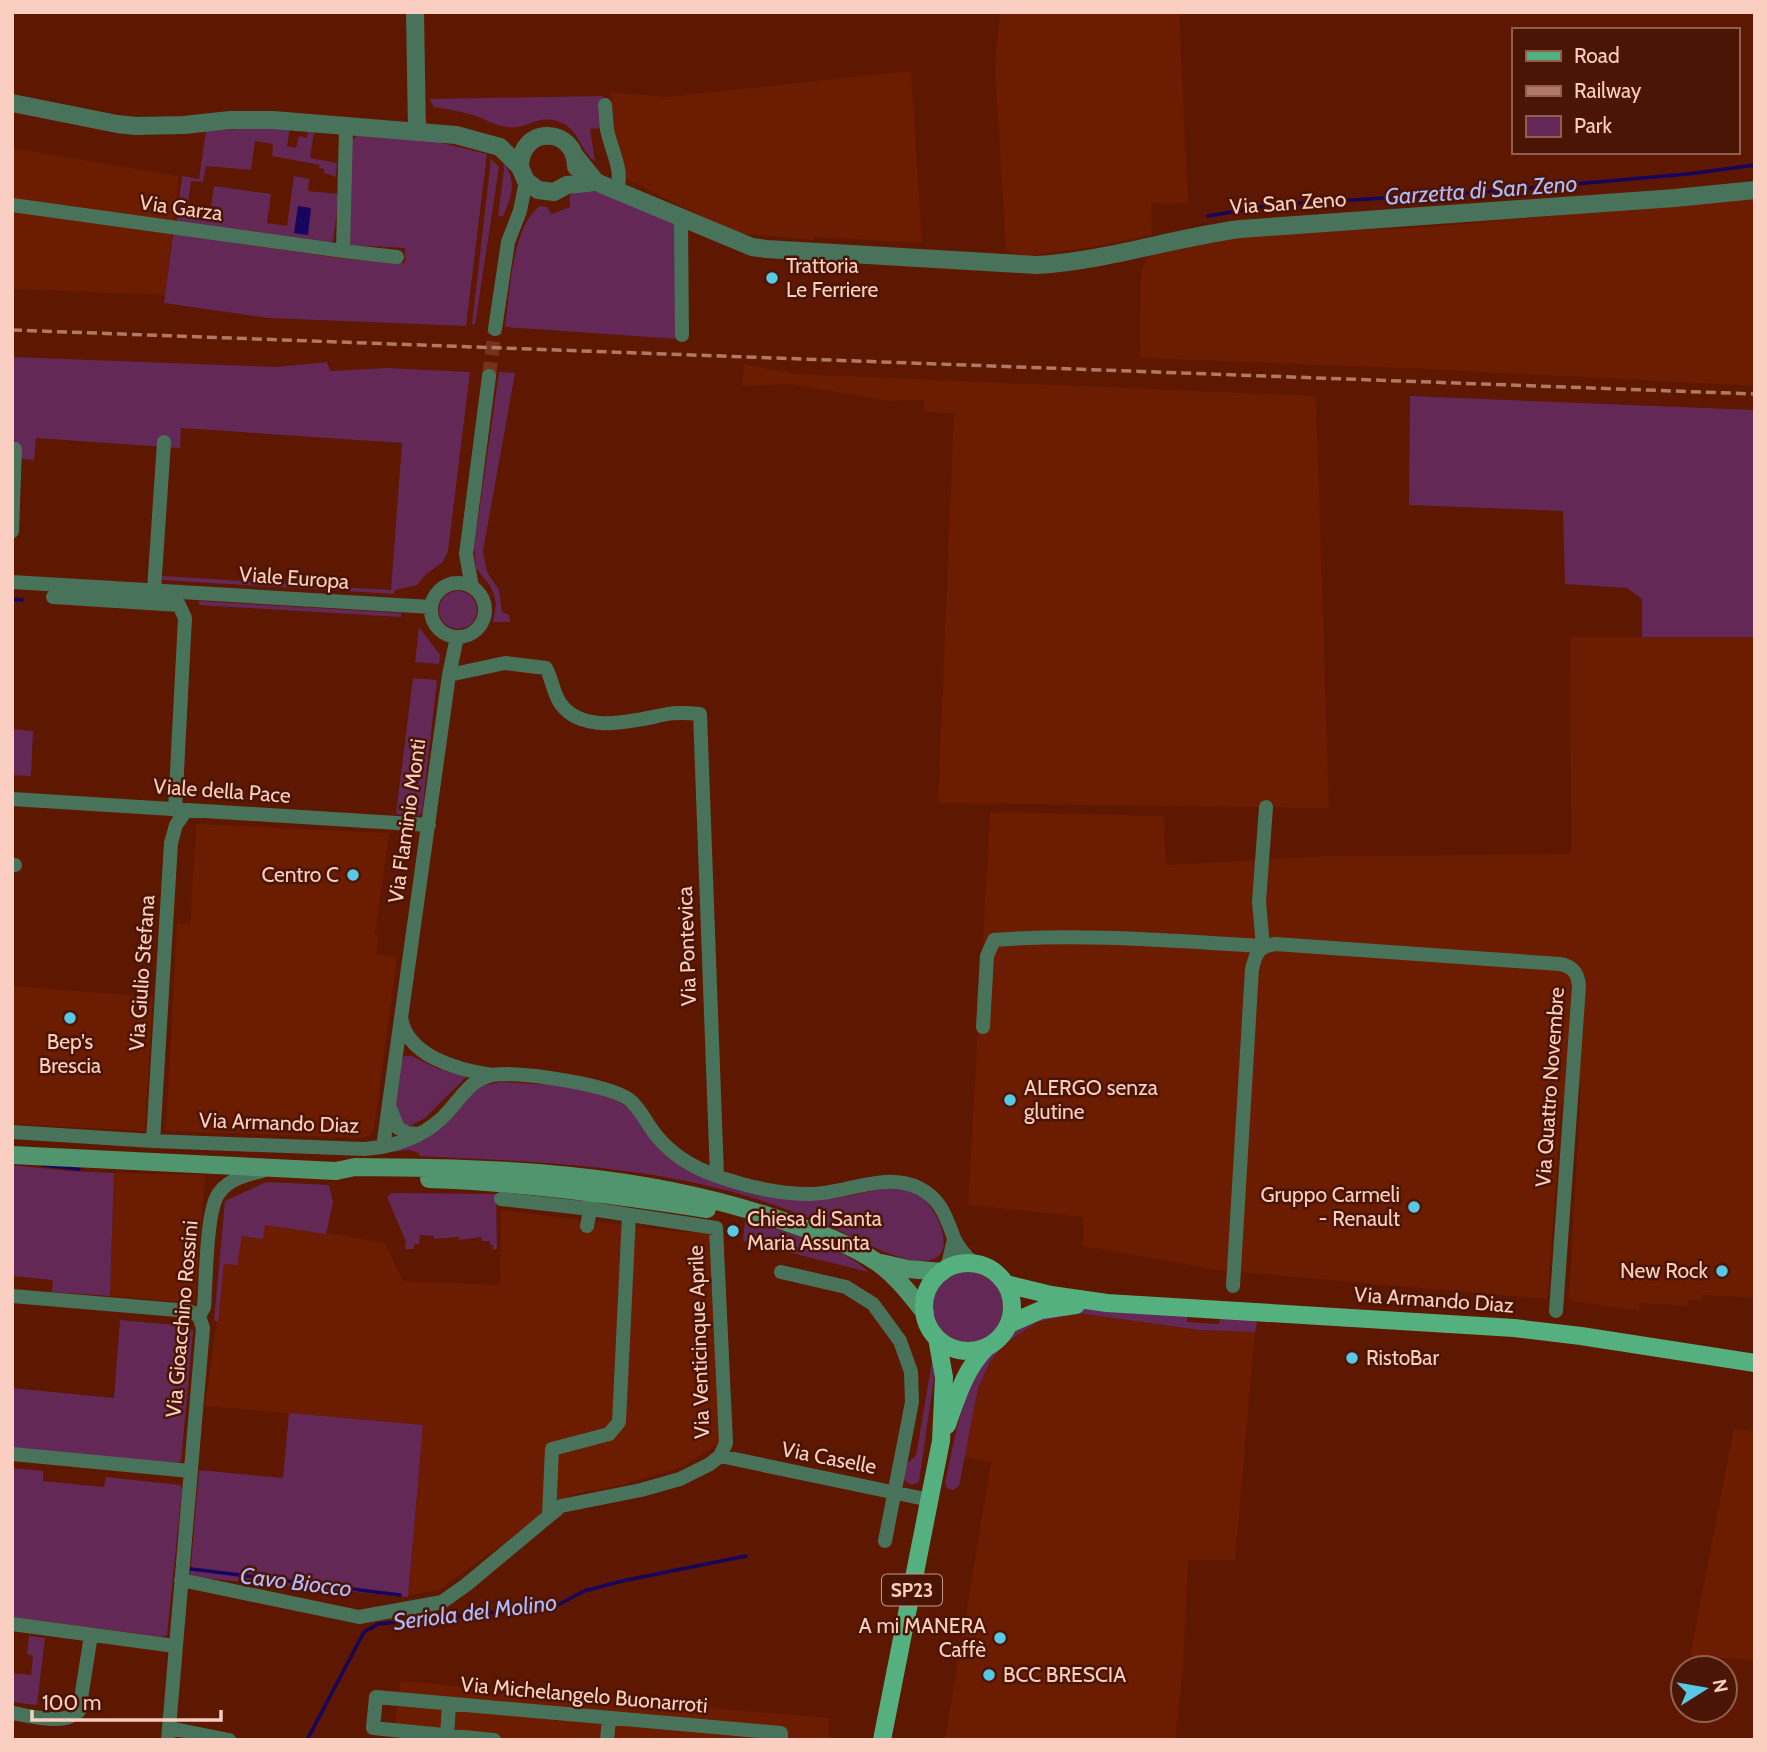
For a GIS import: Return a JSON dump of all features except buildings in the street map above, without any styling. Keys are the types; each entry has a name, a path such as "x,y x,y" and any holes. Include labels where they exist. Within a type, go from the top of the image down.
{"main road":[{"name":"Via Armando Diaz","path":"12,1155 336,1171 355,1167 481,1168 622,1181 713,1198 780,1219 875,1261 908,1269 944,1271"},
{"name":"Via Armando Diaz","path":"336,1171 353,1177 482,1181 592,1200 695,1207 780,1219"},
{"name":"Via Armando Diaz","path":"592,1200 622,1181"},
{"name":"Via Armando Diaz","path":"875,1261 902,1284 925,1313"},
{"path":"963,1264 973,1264 989,1269 1006,1284 1012,1304 1009,1324 1000,1338 986,1348 960,1351 944,1344 929,1327 925,1313 928,1290 944,1271 963,1264"},
{"name":"Via Armando Diaz","path":"1006,1284 1051,1295 1107,1303 1514,1328 1755,1363"},
{"name":"Via Armando Diaz","path":"1009,1324 1041,1310 1107,1303"},
{"name":"SP23","path":"882,1740 941,1441 944,1377 937,1338"},
{"name":"SP23","path":"941,1441 963,1381 977,1357 986,1348"}],"street":[{"path":"415,12 417,132"},
{"path":"12,103 127,125 273,120 456,135 500,147 540,137 558,137 572,148 575,156 596,182"},
{"path":"605,105 607,132 613,146 618,177 619,185 616,191"},
{"path":"343,251 346,128"},
{"path":"495,329 508,242 520,211 522,152 532,141"},
{"path":"500,147 538,191 546,192 567,185 575,172 575,156"},
{"path":"567,185 596,182"},
{"name":"Via San Zeno","path":"596,182 740,243 766,250 1013,264 1057,264 1203,234 1253,228 1647,201 1755,190"},
{"path":"520,211 546,192"},
{"name":"Via Garza","path":"12,205 397,257"},
{"path":"681,218 682,335"},
{"path":"452,584 472,587 482,599 484,614 478,628 472,633 457,637 449,636 437,628 431,615 431,607 436,595 452,584 466,554 489,376"},
{"path":"154,590 164,443"},
{"path":"12,531 15,449"},
{"path":"466,554 472,587"},
{"name":"Viale Europa","path":"12,582 431,607"},
{"name":"Via Giulio Stefana","path":"53,597 179,605 185,618 180,810 172,843 153,1141"},
{"name":"Via Flaminio Monti","path":"383,1147 400,1012 449,675 457,637"},
{"name":"Via Pontevica","path":"449,675 505,663 546,668 559,701 566,710 576,717 590,721 625,722 679,712 700,714 717,1176"},
{"name":"Viale della Pace","path":"12,799 429,824"},
{"path":"1233,1286 1252,969 1256,953 1263,946 1259,902 1266,807"},
{"name":"Via Quattro Novembre","path":"983,1027 987,957 994,940 1024,938 1263,946 1275,944 1560,964 1572,968 1579,986 1556,1311"},
{"path":"400,1012 403,1028 414,1044 428,1055 468,1070 494,1075"},
{"path":"394,1057 400,1047 414,1044"},
{"path":"468,1070 471,1079 468,1087"},
{"name":"Via Armando Diaz","path":"12,1132 344,1150 383,1147 419,1134 440,1119 468,1087 494,1075 593,1085 615,1091 636,1106 654,1133 670,1150 717,1176 808,1195 890,1182 920,1188 938,1203 947,1216 954,1239 973,1264"},
{"path":"388,1102 398,1128 407,1133 419,1134"},
{"name":"Via Gioacchino Rossini","path":"168,1734 203,1328 199,1316 204,1307 212,1213 216,1196 225,1185 242,1176 274,1168"},
{"name":"Via Armando Diaz","path":"501,1199 592,1200 629,1215 716,1228"},
{"path":"587,1226 592,1200"},
{"path":"674,1222 695,1207"},
{"path":"549,1515 552,1449 609,1434 619,1422 629,1215"},
{"name":"Via Venticinque Aprile","path":"181,1580 359,1617 415,1608 442,1602 562,1506 680,1479 710,1464 720,1456 726,1443 716,1228"},
{"path":"944,1271 954,1239"},
{"path":"781,1272 846,1287 873,1304 900,1341 911,1372 912,1402 885,1541"},
{"path":"12,1296 190,1311 199,1316"},
{"path":"12,1454 190,1471"},
{"name":"Via Caselle","path":"720,1456 930,1500"},
{"path":"12,1624 175,1646"},
{"path":"12,1713 64,1719 79,1711 91,1635"},
{"name":"Via Michelangelo Buonarroti","path":"414,1736 373,1728 376,1698 781,1736"},
{"path":"447,1735 449,1705"},
{"path":"607,1740 609,1718"},
{"path":"168,1734 229,1740"},
{"path":"414,1736 447,1735 494,1740"}],"shaded area":[{"path":"1000,12 1179,12 1188,203 1151,204 1152,235 1094,247 1026,256 1006,251 995,67"},
{"path":"911,71 922,243 814,237 813,240 737,233 625,179 614,128 611,92 666,97"},
{"path":"12,148 179,176 165,295 12,289"},
{"path":"1755,198 1755,386 1140,358 1141,271 1147,257 1201,243 1268,234 1427,227"},
{"path":"298,206 311,208 308,235 294,233"},
{"path":"744,364 795,374 1316,396 1329,808 938,803 954,413 925,412 924,400 889,401 790,384 742,386"},
{"path":"1570,637 1755,637 1755,1298 1702,1295 1701,1301 1688,1300 1688,1306 1640,1303 1639,1311 1571,1301 1569,1297 1581,1086 1561,1104 1548,1296 1545,1299 1217,1270 1083,1246 1083,1217 968,1205 990,812 1164,816 1166,865 1331,856 1571,854"},
{"path":"196,824 389,833 375,934 379,935 376,954 397,957 374,1129 368,1136 359,1138 166,1131 177,923 190,924"},
{"path":"12,986 153,997 145,1131 12,1124"},
{"path":"114,1173 205,1175 195,1303 110,1296"},
{"path":"501,1210 679,1232 715,1233 721,1442 682,1467 622,1485 570,1495 439,1590 408,1595 423,1425 205,1406 231,1215 385,1243 403,1281 500,1285"},
{"path":"1078,1313 1199,1330 1255,1332 1235,1560 1188,1560 1183,1669 1175,1740 945,1740 991,1462 964,1457 978,1388 990,1362 1003,1345 1037,1322"},
{"path":"1734,1428 1755,1432 1755,1660 1739,1659 1739,1654 1690,1654"},
{"path":"400,1681 829,1718 829,1740 394,1740"}],"green space":[{"path":"603,96 603,128 590,129 595,161 564,124 540,120 521,126 503,126 471,115 434,107 429,99"},
{"path":"290,127 287,146 296,148 299,136 307,138 308,131 314,132 310,158 337,163 336,177 324,173 324,169 319,168 320,165 272,156 273,144 255,141 251,170 206,166 203,182 191,181 188,203 191,204 190,213 216,217 218,207 211,206 214,186 271,194 267,223 287,226 294,176 309,179 308,191 339,194 333,241 329,244 176,226 182,176 199,179 206,131"},
{"path":"359,134 409,135 487,154 466,326 269,318 164,303 173,234 345,259 405,263 405,248 348,245 352,140"},
{"path":"491,159 499,167 475,325 472,324"},
{"path":"503,163 508,169 512,189 503,216 498,216 504,169"},
{"path":"581,189 605,194 677,223 679,339 505,327 514,262 523,229 530,216 540,206 547,207 552,214 570,207 570,195"},
{"path":"12,357 277,367 327,362 330,371 386,368 470,372 448,551 443,562 425,575 417,585 395,590 394,594 163,580 161,576 391,590 402,443 181,428 180,448 36,438 34,460 12,458"},
{"path":"499,372 515,373 483,551 487,572 499,590 502,612 509,615 510,622 493,622 496,604 494,595 476,568 474,547"},
{"path":"1410,396 1755,410 1755,637 1642,637 1642,599 1627,588 1565,584 1563,511 1409,505"},
{"path":"458,591 471,597 477,610 471,623 458,629 445,623 439,610 445,597"},
{"path":"199,601 401,613 401,617 199,605"},
{"path":"419,627 440,655 439,664 415,662"},
{"path":"413,678 437,680 422,812 418,816 396,814"},
{"path":"12,729 33,731 31,776 12,775"},
{"path":"412,1056 436,1068 466,1077 425,1118 406,1128 395,1111 402,1058"},
{"path":"500,1082 554,1085 602,1093 629,1108 667,1155 800,1199 833,1199 889,1188 910,1190 928,1204 936,1216 944,1240 942,1251 936,1258 924,1261 903,1258 812,1219 754,1198 650,1174 573,1165 419,1156 419,1153 409,1150 393,1152 476,1087"},
{"path":"12,1165 114,1173 110,1296 52,1292 53,1280 12,1276"},
{"path":"266,1182 329,1185 333,1202 326,1234 265,1225 263,1239 242,1236 237,1265 224,1264 218,1322 214,1321 225,1201"},
{"path":"392,1193 496,1194 497,1249 493,1250 490,1241 482,1241 481,1237 459,1240 459,1237 434,1239 434,1236 420,1235 419,1244 414,1244 414,1249 405,1249 406,1242 387,1197"},
{"path":"745,1220 827,1247 843,1254 869,1272 743,1241"},
{"path":"968,1272 993,1282 1003,1307 993,1332 968,1342 943,1332 933,1307 943,1282"},
{"path":"1074,1309 1188,1314 1187,1322 1218,1324 1222,1316 1253,1318 1257,1323 1255,1332 1199,1330 1078,1313 1037,1322 1003,1345 990,1362 978,1388 959,1486 953,1490 948,1489 945,1483 957,1427 969,1388 986,1356 1004,1343 1024,1322"},
{"path":"120,1320 188,1326 193,1331 181,1461 177,1463 12,1449 12,1388 114,1398"},
{"path":"932,1361 935,1371 919,1482 911,1485 903,1479 904,1465 916,1456"},
{"path":"289,1413 423,1425 408,1597 190,1577 199,1470 283,1478"},
{"path":"12,1468 43,1471 43,1481 104,1487 106,1477 180,1485 182,1489 167,1635 162,1637 12,1617"},
{"path":"29,1636 45,1638 37,1705 12,1702 12,1673 31,1675 33,1656 27,1654"}],"waterway":[{"name":"Garzetta di San Zeno","path":"1208,216 1272,205 1497,191 1688,174 1755,165"},
{"path":"12,599 22,600"},
{"path":"43,1165 79,1169"},
{"name":"Seriola del Molino","path":"307,1740 364,1632 378,1624 556,1606 584,1591 746,1556"},
{"name":"Cavo Biocco","path":"191,1569 400,1595"}],"tunnel":[{"path":"489,376 495,329"}],"railway":[{"path":"12,330 1755,394"}],"place":[{"name":"Trattoria Le Ferriere","path":"772,278"},
{"name":"Centro C","path":"353,875"},
{"name":"Bep's Brescia","path":"70,1018"},
{"name":"ALERGO senza glutine","path":"1010,1100"},
{"name":"Gruppo Carmeli - Renault","path":"1414,1207"},
{"name":"Chiesa di Santa Maria Assunta","path":"733,1231"},
{"name":"New Rock","path":"1722,1271"},
{"name":"RistoBar","path":"1352,1358"},
{"name":"A mi MANERA Caffè","path":"1000,1638"},
{"name":"BCC BRESCIA","path":"989,1675"}]}
